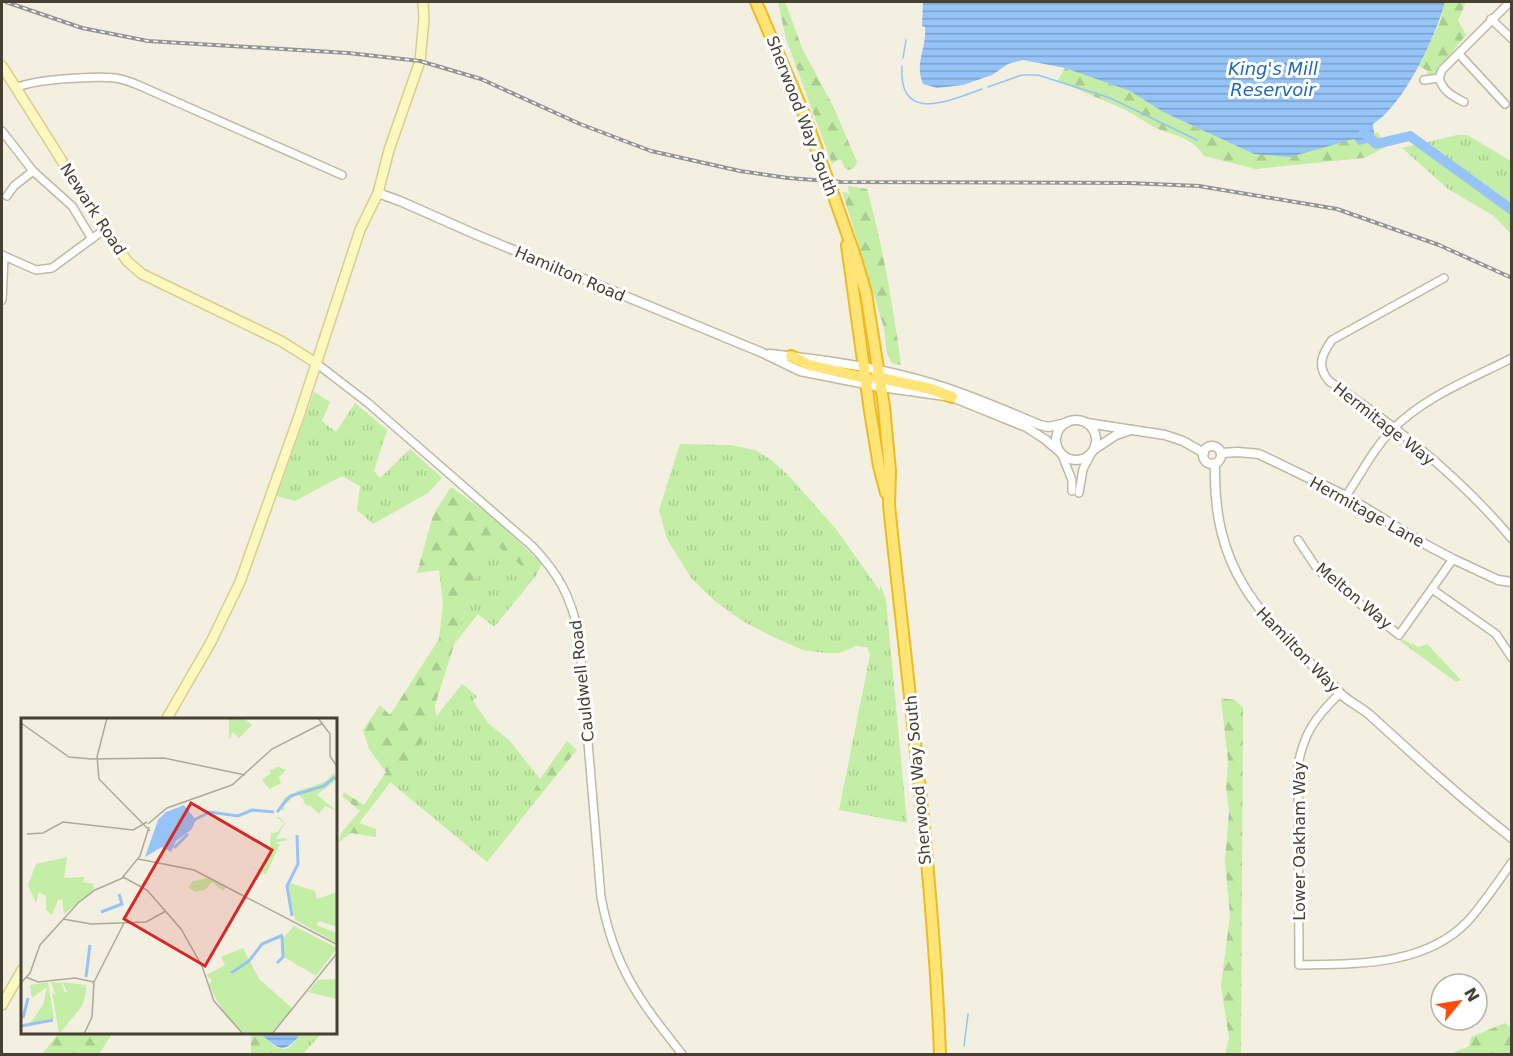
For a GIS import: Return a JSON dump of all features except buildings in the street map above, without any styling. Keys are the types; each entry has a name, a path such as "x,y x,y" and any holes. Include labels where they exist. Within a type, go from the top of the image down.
{"highway":[{"name":"Sherwood Way South","path":"756,2 805,116 855,256 855,271 873,378 879,466 889,505"},
{"name":"Sherwood Way South","path":"845,230 890,471 889,505 919,786 940,1054"},
{"path":"791,356 808,365 931,389 952,397"}],"main road":[{"path":"167,718 234,598 299,416 360,230 378,194 388,150 422,58 423,2"},
{"name":"Newark Road","path":"2,66 127,261 142,274 281,341 316,363"},
{"path":"2,1005 21,972"}],"street":[{"path":"1464,102 1442,88 1439,78 1442,70 1510,2"},
{"path":"1491,19 1512,39"},
{"path":"1459,54 1505,104"},
{"path":"16,88 23,84 61,80 117,78 138,85 342,175"},
{"path":"1424,80 1439,78"},
{"name":"Newark Road","path":"2,130 33,171 72,206 92,239"},
{"path":"7,196 14,186 33,171"},
{"name":"Hamilton Road","path":"378,194 400,201 801,371 936,384 1040,425 1048,427 1074,420 1165,435 1183,441 1204,453"},
{"path":"2,300 3,256 36,270 52,268 105,229"},
{"name":"Hermitage Way","path":"1444,278 1332,340 1322,356 1323,371 1329,381 1415,444 1491,515 1512,539"},
{"name":"Hamilton Road","path":"763,353 791,356"},
{"path":"1346,496 1378,447 1394,428 1419,407 1512,358"},
{"name":"Cauldwell Road","path":"316,363 368,403 524,538 550,564 561,581 574,610 579,635 601,897 607,928 623,971 639,998 682,1054"},
{"path":"952,397 1026,427 1041,436 1070,460 1078,461 1116,435 1132,430"},
{"path":"1066,423 1056,436 1056,444 1076,492 1083,469 1093,452 1096,436 1093,428 1086,422"},
{"path":"1213,446 1219,449 1221,458 1215,463 1207,461 1204,453 1207,448 1213,446"},
{"name":"Hermitage Lane","path":"1221,453 1259,454 1346,496 1453,559 1498,580 1512,582"},
{"name":"Hamilton Way","path":"1215,463 1221,534 1238,577 1259,610 1274,628 1335,687 1339,694 1366,711 1480,814 1512,838"},
{"name":"Melton Way","path":"1298,540 1318,570 1399,634 1453,559"},
{"path":"1432,589 1496,634 1512,658"},
{"name":"Lower Oakham Way","path":"1339,694 1309,729 1301,746 1298,765 1299,965 1392,960 1419,952 1466,923 1512,862"}],"green space":[{"path":"778,2 785,2 802,48 834,108 857,162 853,169 848,170 844,167 842,160 837,160 832,164 786,39"},
{"path":"1445,2 1466,2 1458,20 1466,35 1433,75 1427,76 1428,71 1419,66 1440,22"},
{"path":"1065,68 1130,91 1163,112 1254,154 1330,145 1378,132 1386,147 1364,158 1256,169 1204,156 1189,141 1156,128 1127,111 1058,80"},
{"path":"1457,135 1467,135 1511,161 1511,234 1494,216 1448,189 1402,148"},
{"path":"848,186 867,189 887,276 901,365 892,363 887,354 884,328 842,191 849,194"},
{"path":"314,392 330,402 322,421 336,432 355,403 387,430 374,471 380,478 410,449 442,478 428,493 373,524 357,510 360,486 342,476 295,501 277,496"},
{"path":"680,444 730,445 755,450 770,459 788,475 836,529 880,591 880,584 886,600 907,823 839,810 870,655 867,647 856,646 840,653 803,650 744,622 716,602 691,578 667,539 659,510"},
{"path":"451,487 494,518 542,564 535,577 488,538 435,705 437,722 359,823 376,829 376,837 351,833 339,842 341,833 360,811 342,796 344,792 364,805 386,772 369,749 363,730 380,705 390,715 439,639 443,603 439,570 417,573 433,515"},
{"path":"488,537 535,577 494,627 478,614 455,643"},
{"path":"1401,639 1419,647 1427,644 1461,680 1456,682 1400,641"},
{"path":"462,684 477,696 473,701 488,723 509,740 540,779 529,799 534,803 487,862 390,782"},
{"path":"1221,698 1235,700 1243,708 1241,1054 1225,1054 1229,1038 1221,986 1230,915 1225,861 1229,811 1226,787 1228,761"},
{"path":"567,741 577,750 534,803 529,799"},
{"path":"1505,1023 1511,1028 1511,1054 1450,1054 1469,1046 1471,1037 1489,1032 1489,1030"},
{"path":"57,1035 111,1035 99,1054 42,1054"},
{"path":"251,1035 262,1035 275,1047 284,1049 281,1054 251,1054"},
{"path":"300,1035 320,1035 303,1054 281,1054 284,1049 290,1047"}],"water":[{"name":"King's Mill Reservoir","path":"923,2 1445,2 1426,51 1407,86 1385,115 1373,124 1375,141 1359,145 1354,139 1290,157 1254,154 1163,112 1130,91 1065,68 1023,60 1008,64 992,75 963,85 937,88 923,84 920,62 925,35 925,27 922,26"},
{"path":"262,1035 300,1035 286,1047 282,1048"}],"waterway":[{"path":"903,58 906,40"},
{"path":"902,66 903,84 908,96 917,102 928,104 941,102 982,89"},
{"path":"988,87 1022,75 1038,75 1110,98 1197,140"},
{"path":"1364,132 1376,144 1410,136 1512,210"},
{"path":"964,1046 968,1014"}],"railway":[{"path":"6,2 82,28 148,41 348,53 420,61 481,79 580,124 651,151 740,171 841,182 1129,183 1199,186 1337,209 1439,245 1512,278"}]}
